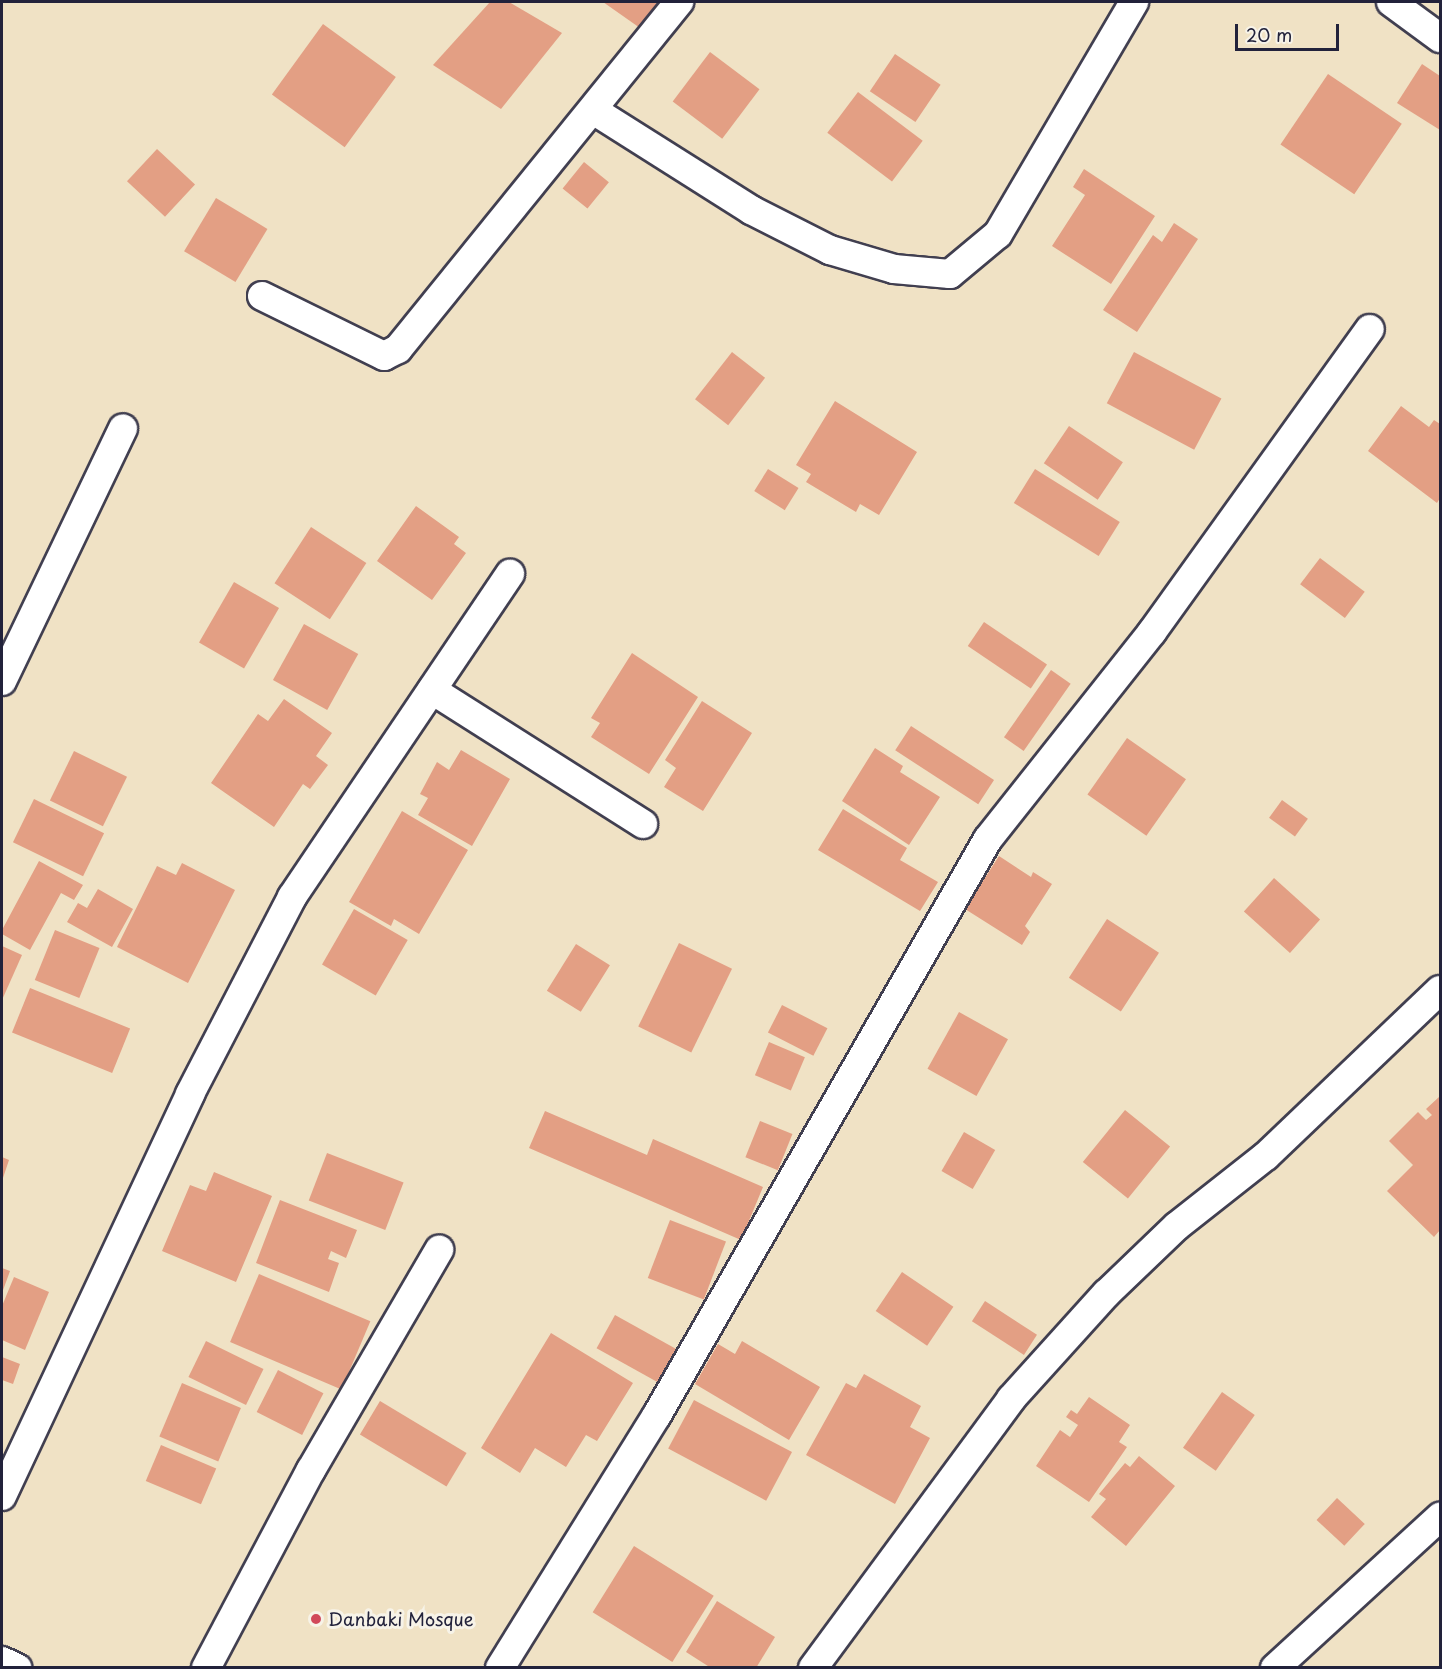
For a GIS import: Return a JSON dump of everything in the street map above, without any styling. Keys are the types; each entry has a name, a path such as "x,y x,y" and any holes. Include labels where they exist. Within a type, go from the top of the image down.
{"street":[{"path":"262,296 384,356 398,349 679,2"},
{"path":"593,110 751,210 830,250 894,269 950,274 998,234 1134,2"},
{"path":"1391,2 1440,38"},
{"path":"500,1668 657,1415 988,839 1152,632 1370,329"},
{"path":"2,681 123,428"},
{"path":"2,1496 185,1105 292,897 510,574"},
{"path":"432,690 643,824"},
{"path":"813,1668 1011,1399 1106,1294 1177,1226 1266,1156 1440,990"},
{"path":"206,1668 311,1470 439,1250"},
{"path":"1275,1668 1440,1517"},
{"path":"2,1661 17,1668"}],"building":[{"path":"490,2 509,2 562,33 501,109 433,65"},
{"path":"603,2 659,2 640,28"},
{"path":"323,24 396,77 345,147 272,94"},
{"path":"710,52 760,89 722,139 673,102"},
{"path":"895,54 941,85 915,122 870,91"},
{"path":"1422,64 1440,76 1440,130 1397,103"},
{"path":"1328,74 1402,124 1354,194 1280,144"},
{"path":"858,92 923,141 892,181 827,133"},
{"path":"157,149 195,184 165,217 127,181"},
{"path":"584,162 609,182 587,209 563,188"},
{"path":"1084,169 1155,216 1111,284 1052,246 1085,195 1073,187"},
{"path":"216,198 267,229 235,282 184,251"},
{"path":"1174,223 1198,239 1137,332 1103,310 1153,235 1162,242"},
{"path":"732,352 765,378 728,425 695,399"},
{"path":"1134,352 1221,398 1194,450 1107,403"},
{"path":"835,401 917,452 879,515 860,504 856,512 806,482 811,474 796,465"},
{"path":"1401,406 1429,427 1434,420 1440,424 1440,498 1437,503 1368,451"},
{"path":"1069,426 1123,462 1098,500 1044,463"},
{"path":"768,469 799,488 785,510 754,491"},
{"path":"1035,469 1120,522 1099,556 1014,503"},
{"path":"416,506 459,537 454,544 466,553 432,600 377,561"},
{"path":"311,527 366,563 330,619 275,583"},
{"path":"1320,558 1365,592 1345,618 1300,584"},
{"path":"234,582 279,608 244,669 199,643"},
{"path":"984,622 1047,664 1031,689 968,646"},
{"path":"304,624 358,654 327,710 273,680"},
{"path":"632,653 698,697 649,774 591,737 600,723 591,718"},
{"path":"1051,670 1071,684 1024,751 1004,737"},
{"path":"284,699 332,733 316,756 328,765 310,789 303,784 274,827 211,783 258,714 268,721"},
{"path":"702,701 752,733 703,811 664,787 676,768 665,760"},
{"path":"911,726 994,780 978,804 895,750"},
{"path":"1127,738 1186,779 1146,836 1087,795"},
{"path":"875,748 903,766 900,772 940,797 909,845 842,801"},
{"path":"461,750 510,779 472,846 418,815 428,798 420,794 437,762 449,770"},
{"path":"74,751 127,777 103,826 50,800"},
{"path":"34,799 104,833 83,876 13,842"},
{"path":"1282,800 1308,819 1295,837 1269,818"},
{"path":"843,809 907,848 900,860 938,882 920,911 818,850"},
{"path":"402,811 468,850 419,934 394,919 391,926 349,902"},
{"path":"999,856 1031,877 1033,872 1052,884 1025,926 1030,932 1022,945 965,909"},
{"path":"39,861 83,885 74,900 61,893 30,950 2,934 2,930"},
{"path":"182,863 235,890 188,983 117,947 157,866 176,875"},
{"path":"1274,878 1320,919 1290,953 1244,911"},
{"path":"98,889 133,909 112,947 67,922 78,903 87,908"},
{"path":"354,909 408,940 376,995 322,964"},
{"path":"1107,919 1159,953 1121,1011 1069,978"},
{"path":"55,930 100,948 79,998 35,980"},
{"path":"679,943 732,969 691,1052 638,1027"},
{"path":"576,944 610,965 581,1012 547,991"},
{"path":"2,946 22,955 2,1000"},
{"path":"30,988 130,1028 112,1073 12,1033"},
{"path":"782,1005 827,1028 813,1056 768,1033"},
{"path":"959,1012 1008,1039 976,1096 927,1069"},
{"path":"769,1042 805,1057 791,1090 755,1075"},
{"path":"1439,1097 1440,1230 1434,1237 1387,1191 1413,1165 1389,1141 1418,1112 1426,1120 1432,1115 1426,1109"},
{"path":"1125,1110 1170,1147 1128,1199 1083,1162"},
{"path":"545,1111 647,1155 653,1139 763,1187 741,1240 529,1148"},
{"path":"760,1121 792,1134 778,1170 745,1157"},
{"path":"964,1132 995,1150 973,1189 942,1171"},
{"path":"327,1153 404,1182 385,1230 309,1201"},
{"path":"2,1157 9,1160 2,1181"},
{"path":"214,1172 272,1196 236,1282 162,1251 190,1185 206,1191"},
{"path":"280,1200 357,1230 346,1258 331,1251 328,1259 339,1263 329,1292 256,1263"},
{"path":"670,1220 726,1242 704,1299 648,1278"},
{"path":"2,1268 10,1271 2,1293"},
{"path":"902,1272 953,1307 927,1346 876,1311"},
{"path":"259,1274 370,1321 341,1389 230,1342"},
{"path":"14,1277 49,1292 25,1350 2,1340 2,1306"},
{"path":"985,1301 1037,1335 1024,1355 972,1321"},
{"path":"615,1315 677,1349 659,1383 597,1348"},
{"path":"551,1333 633,1383 597,1441 586,1435 566,1467 535,1448 520,1473 481,1448"},
{"path":"206,1341 264,1369 246,1405 188,1377"},
{"path":"742,1341 820,1387 789,1440 695,1384 718,1344 735,1354"},
{"path":"2,1357 20,1364 13,1384 2,1380"},
{"path":"278,1370 323,1393 302,1435 257,1412"},
{"path":"864,1374 921,1406 910,1427 930,1438 895,1504 806,1455 846,1383 856,1388"},
{"path":"182,1383 241,1408 218,1461 159,1436"},
{"path":"1222,1392 1255,1415 1216,1471 1183,1448"},
{"path":"1089,1397 1130,1425 1119,1442 1127,1447 1089,1502 1036,1466 1060,1430 1070,1437 1078,1425 1066,1417 1071,1410 1077,1414"},
{"path":"694,1400 792,1452 766,1501 668,1449"},
{"path":"380,1401 467,1453 446,1486 360,1434"},
{"path":"161,1445 216,1468 201,1504 146,1481"},
{"path":"1139,1456 1175,1486 1126,1546 1091,1517 1106,1499 1099,1494 1125,1463 1130,1467"},
{"path":"1337,1498 1365,1524 1344,1546 1317,1520"},
{"path":"634,1546 714,1596 672,1662 593,1612"},
{"path":"717,1601 775,1637 756,1668 711,1668 686,1652"}],"place":[{"name":"Danbaki Mosque","path":"316,1619"}]}
